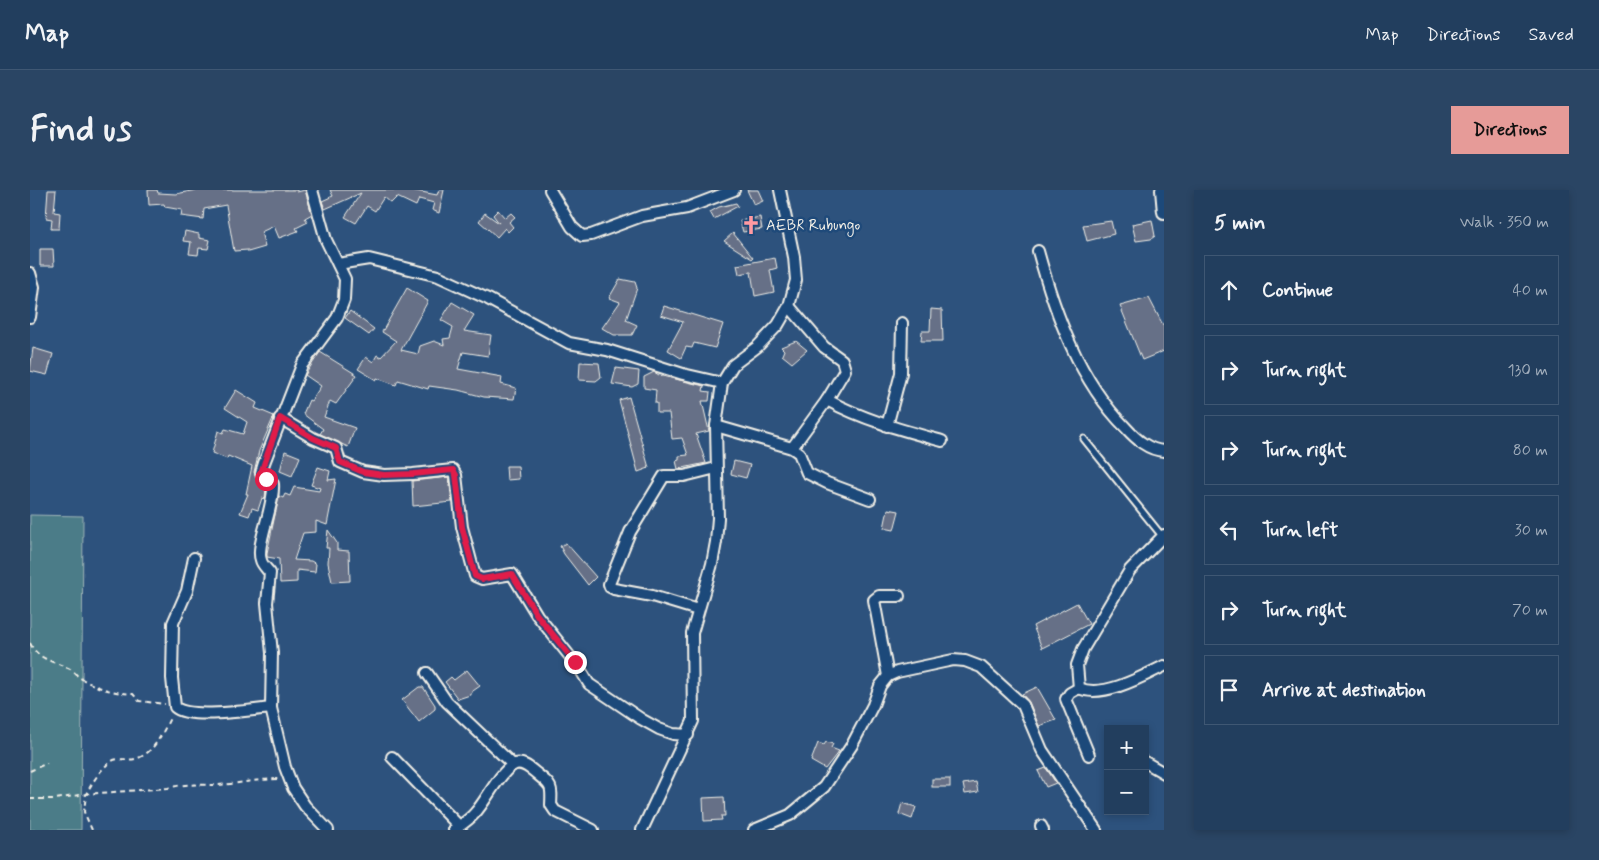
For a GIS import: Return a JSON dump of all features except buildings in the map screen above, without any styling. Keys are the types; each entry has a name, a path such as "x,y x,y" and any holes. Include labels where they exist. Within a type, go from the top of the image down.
{"street":[{"path":"312,190 326,240 345,279 341,310 302,365 280,418 261,473 273,484 274,496 259,550 261,561 270,573 267,603 272,653 272,708 290,779 305,806 328,830"},
{"path":"550,190 572,227 582,236 591,235 642,216 687,208 734,190"},
{"path":"642,830 688,735 694,711 692,641 698,610 710,574 716,542 718,518 716,426 722,384 732,365 757,347 778,325 789,306 796,280 794,258 780,190"},
{"path":"1162,190 1164,212"},
{"path":"1038,251 1060,319 1087,379 1113,415 1137,439 1150,448 1164,451"},
{"path":"338,264 369,259 438,276 488,299 569,343 607,350 722,384"},
{"path":"30,273 34,287 34,299 30,317"},
{"path":"789,306 824,347 844,365 845,370 827,400 792,448"},
{"path":"888,426 901,372 902,323"},
{"path":"827,400 848,411 888,426 942,441"},
{"path":"280,418 313,438 336,448 340,462 348,468 384,475 453,470 456,475 462,527 475,576 482,579 512,574 537,615 580,669 588,684 653,726 673,734 688,735"},
{"path":"716,426 792,448 799,453 807,473 827,483 870,499"},
{"path":"698,610 652,596 614,589 609,584 630,532 664,476 684,476 716,468"},
{"path":"1079,688 1076,665 1084,649 1130,570 1163,536"},
{"path":"194,558 187,591 173,623 172,678 175,707 179,710 208,713 233,713 272,708"},
{"path":"888,676 874,600 879,596 899,596"},
{"path":"754,830 790,815 824,787 852,745 873,705 880,686 888,676 897,672 953,660 965,661 980,667 1023,705 1045,755 1096,830"},
{"path":"1090,755 1066,699 1070,692 1079,688 1089,691 1119,687 1164,666"},
{"path":"427,672 447,702 513,765 526,765 550,785 552,790 551,805 555,811 593,830"},
{"path":"392,757 456,828 474,814 513,765"},
{"path":"1149,764 1164,773"}],"lane":[{"path":"1084,439 1163,536"}],"path":[{"path":"30,643 32,649 45,660 71,669 77,676 96,687 114,692 133,694 139,701 175,707 162,735 150,751 135,759 114,759 100,770 86,794 84,812 92,830"},
{"path":"30,771 47,763"},
{"path":"30,799 55,799 86,794 168,788 178,785 220,785 255,779 290,779"}],"green space":[{"path":"30,515 83,516 81,830 30,830"}],"place":[{"name":"AEBR Rubungo","path":"751,225"}],"route":[{"path":"266,479 261,473 280,418 313,438 334,446 340,462 348,468 384,475 453,470 456,475 462,527 475,576 482,579 512,574 537,615 575,662"}]}
